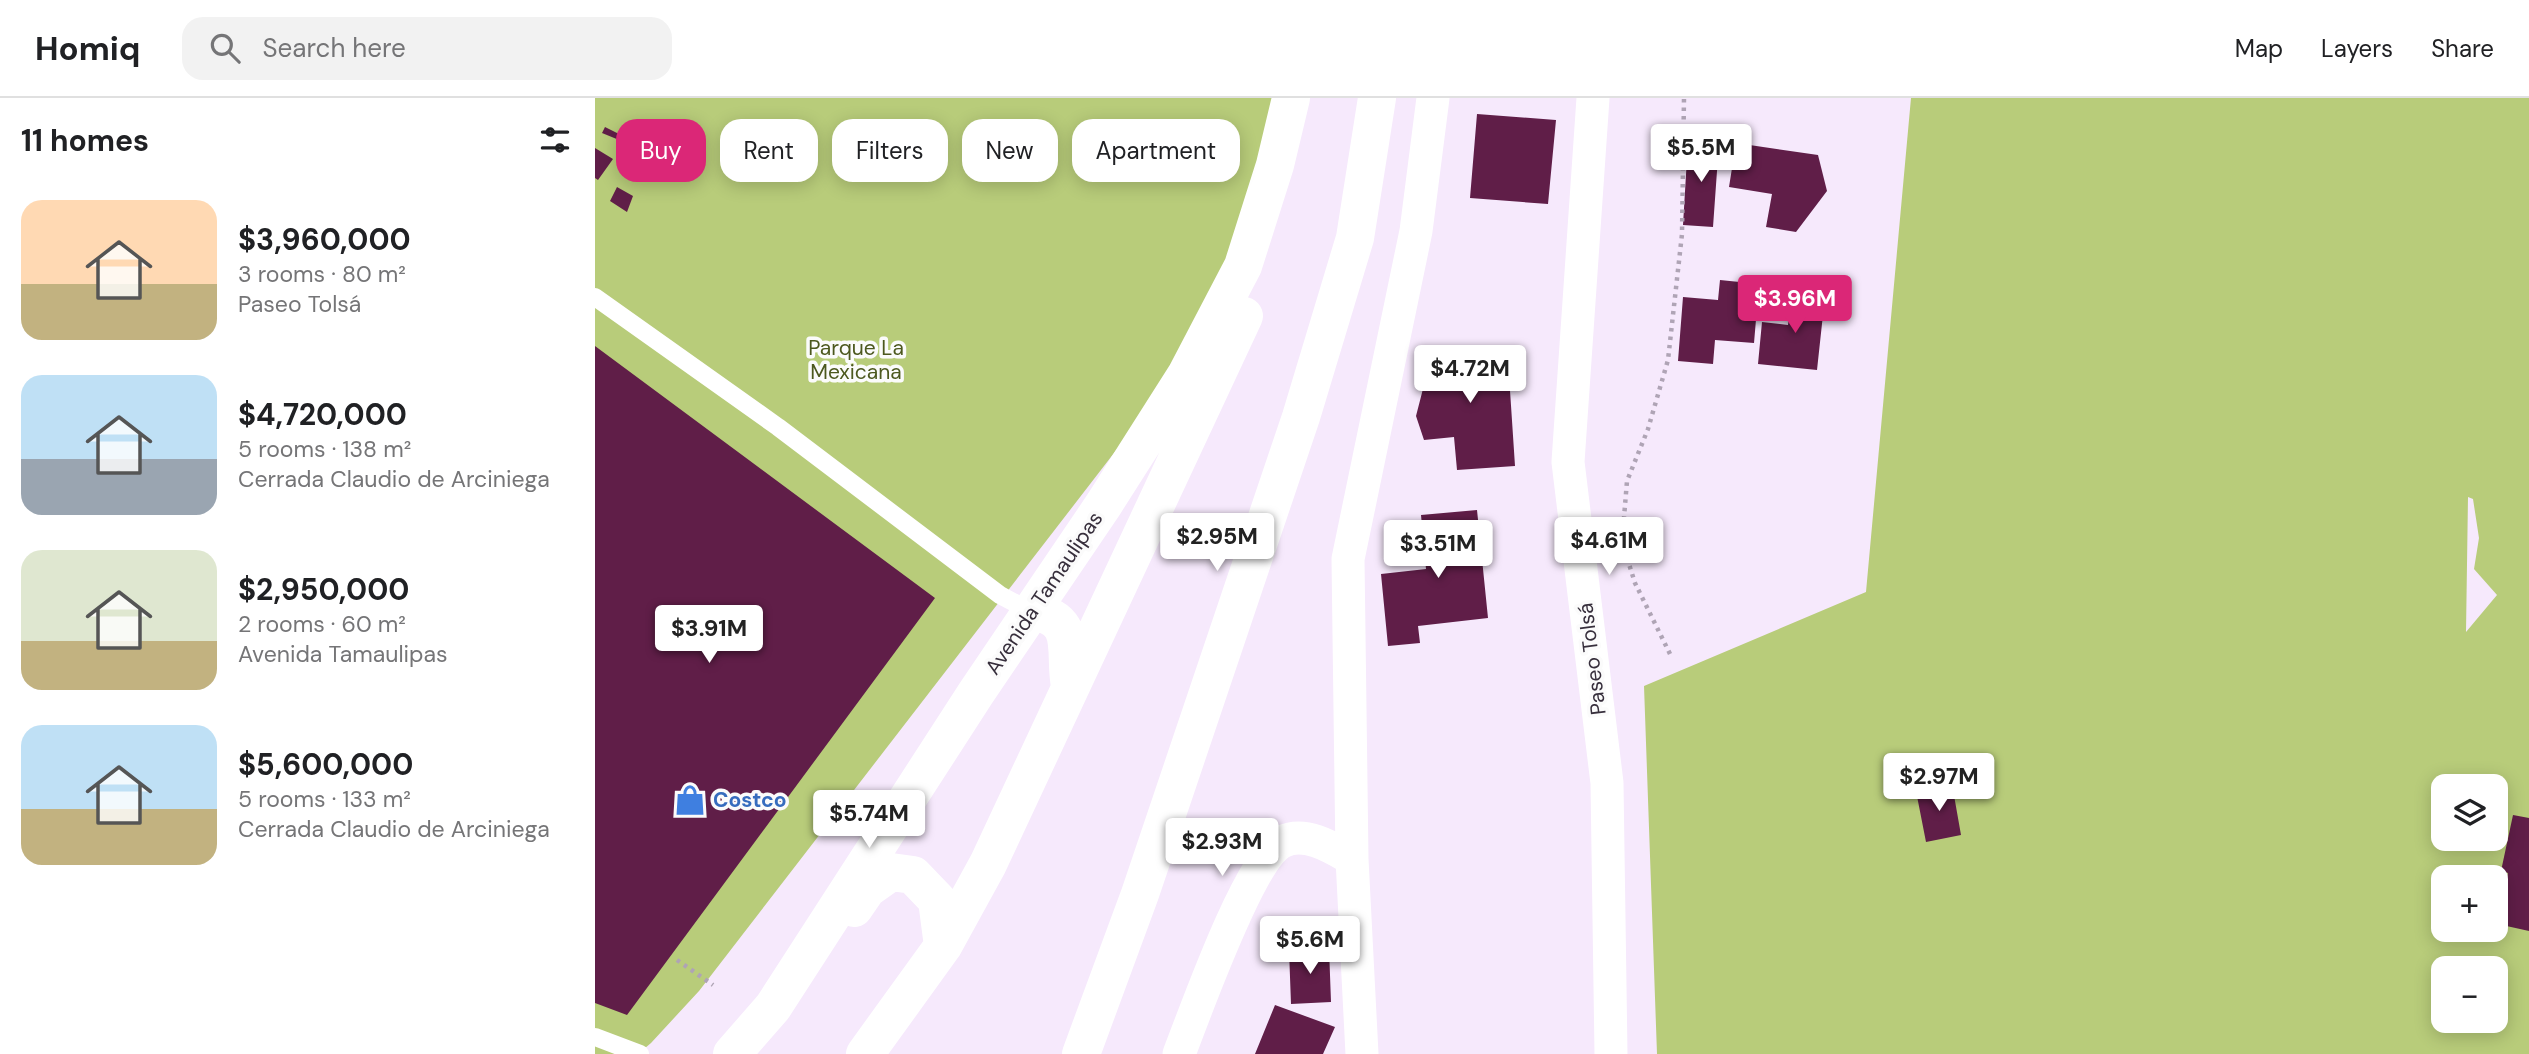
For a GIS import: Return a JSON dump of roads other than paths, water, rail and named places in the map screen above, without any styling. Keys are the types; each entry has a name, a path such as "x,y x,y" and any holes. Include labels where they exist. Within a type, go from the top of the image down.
{"street":[{"name":"Avenida Tamaulipas","path":"732,1054 773,1007 1187,375 1243,267 1275,164 1291,98"},
{"path":"865,1054 943,946 989,864 1263,274 1297,167 1313,98"},
{"path":"1081,1054 1140,894 1301,417 1355,238 1377,98"},
{"path":"1362,1054 1352,859 1348,559 1416,231 1433,98"},
{"name":"Paseo Tolsá","path":"1593,98 1568,462 1607,783 1611,1054"},
{"path":"1030,611 1045,613 1055,618 1061,627 1069,656 1070,688"},
{"path":"1178,1054 1245,891 1260,865 1282,842 1303,839 1327,844 1352,859"},
{"path":"773,1007 793,998 867,889 891,872 913,876 937,900 943,946"}],"lane":[{"path":"595,297 778,427 1000,595 1030,611"},
{"path":"595,1037 640,1054"}],"place":[{"name":"Costco","path":"690,800"}],"park label":[{"name":"Parque La Mexicana","path":"856,360"}]}
